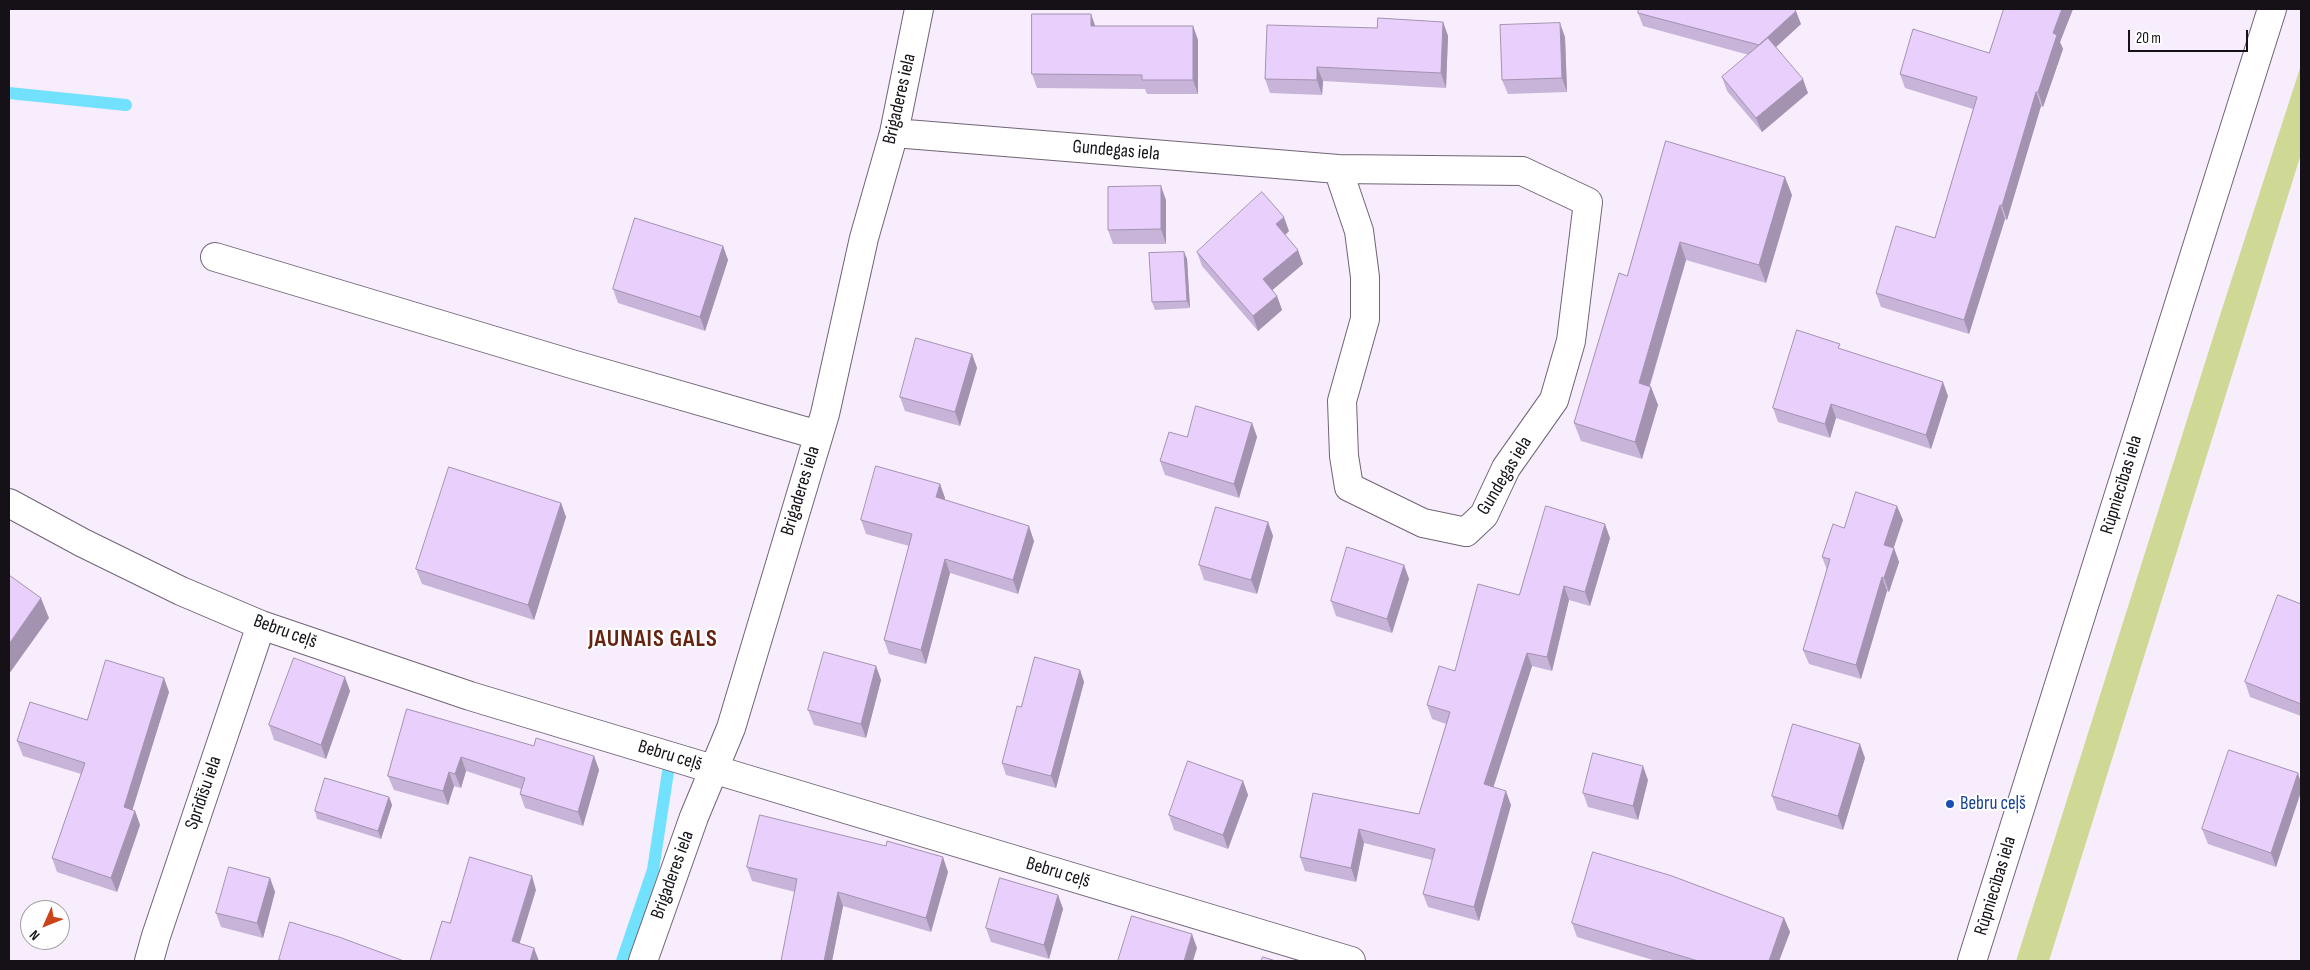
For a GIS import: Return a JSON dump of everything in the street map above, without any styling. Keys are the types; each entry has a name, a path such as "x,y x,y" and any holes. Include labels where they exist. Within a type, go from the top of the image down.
{"street":[{"name":"Brigaderes iela","path":"643,961 694,816 731,728 825,414 864,238 894,133 919,9"},
{"name":"Rūpniecības iela","path":"1972,961 2272,9"},
{"name":"Gundegas iela","path":"894,133 1338,169 1522,171 1588,202 1571,340 1554,400 1506,468 1484,515 1466,532 1423,523 1349,487 1344,456 1342,401 1365,319 1365,277 1359,231 1338,169"},
{"path":"216,256 584,368 818,435"},
{"name":"Bebru ceļš","path":"9,503 181,591 261,625 470,696 1351,961"},
{"name":"Sprīdīšu iela","path":"150,961 159,927 261,625"}],"green space":[{"path":"2301,65 2301,154 2049,961 2016,961 2222,309"}],"building":[{"path":"1639,9 1794,9 1796,11 1759,45 1638,13"},
{"path":"2004,9 2062,9 2053,33 2057,35 2038,92 2036,92 2002,206 2000,205 1964,320 1876,293 1896,226 1935,238 1977,97 1900,74 1913,29 1989,53"},
{"path":"1032,14 1091,14 1091,26 1193,26 1193,80 1142,80 1142,75 1032,74"},
{"path":"1378,18 1443,22 1441,73 1317,67 1317,80 1265,79 1267,25 1377,28"},
{"path":"1560,23 1562,78 1502,80 1500,25"},
{"path":"1768,38 1803,79 1756,118 1722,77"},
{"path":"1666,141 1785,177 1759,265 1680,242 1639,383 1651,387 1635,442 1574,423 1619,273 1627,276"},
{"path":"1161,186 1161,229 1108,230 1108,187"},
{"path":"1262,192 1284,217 1276,224 1298,250 1263,279 1277,296 1253,316 1197,252"},
{"path":"635,218 723,246 700,317 613,289"},
{"path":"1184,252 1187,301 1152,302 1149,253"},
{"path":"1797,330 1840,344 1838,348 1943,382 1926,435 1831,404 1825,424 1773,408"},
{"path":"916,338 972,354 955,412 900,397"},
{"path":"1196,406 1252,423 1234,484 1160,461 1169,432 1187,437"},
{"path":"876,466 940,484 936,497 1029,526 1013,580 945,559 921,650 884,640 912,534 861,520"},
{"path":"449,467 561,503 528,605 416,569"},
{"path":"1856,492 1897,506 1884,545 1894,548 1884,578 1882,577 1856,665 1803,650 1830,559 1822,557 1833,524 1844,528"},
{"path":"1546,506 1605,524 1585,592 1564,586 1547,657 1527,653 1484,784 1506,791 1474,907 1423,894 1435,849 1359,829 1351,868 1300,857 1313,793 1419,814 1450,712 1427,705 1439,666 1455,671 1478,584 1519,595"},
{"path":"1216,507 1268,522 1251,580 1199,565"},
{"path":"1347,547 1404,565 1387,619 1331,601"},
{"path":"9,575 41,598 9,644"},
{"path":"2278,595 2301,604 2301,704 2245,682"},
{"path":"824,652 876,666 861,724 808,710"},
{"path":"1035,657 1080,670 1051,776 1002,763 1017,706 1021,707"},
{"path":"294,658 345,677 321,745 269,725"},
{"path":"106,660 164,678 124,807 135,811 111,878 52,858 85,763 17,741 30,702 87,720"},
{"path":"407,709 534,746 536,738 594,756 578,812 520,794 525,778 461,757 455,774 449,772 443,791 388,776"},
{"path":"1793,724 1860,744 1838,816 1772,796"},
{"path":"2229,750 2298,773 2271,853 2202,829"},
{"path":"1593,753 1643,766 1633,806 1583,793"},
{"path":"1188,761 1243,781 1223,835 1169,815"},
{"path":"325,778 389,797 378,831 315,811"},
{"path":"760,815 886,846 887,841 943,857 926,918 838,892 824,961 781,961 797,879 747,867"},
{"path":"1593,852 1672,876 1784,918 1769,961 1698,961 1572,923"},
{"path":"470,857 532,876 512,941 534,948 530,961 430,961 442,921 450,923"},
{"path":"229,867 270,878 257,923 216,913"},
{"path":"1000,878 1058,895 1044,945 986,928"},
{"path":"1132,916 1192,934 1184,961 1118,961"},
{"path":"290,922 339,937 404,961 279,960"},
{"path":"1263,957 1276,961 1261,961"}],"waterway":[{"path":"9,93 126,105"},
{"path":"622,961 653,870 668,772"}],"place":[{"name":"Bebru ceļš","path":"1950,804"}],"district":[{"name":"JAUNAIS GALS","path":"653,640"}]}
